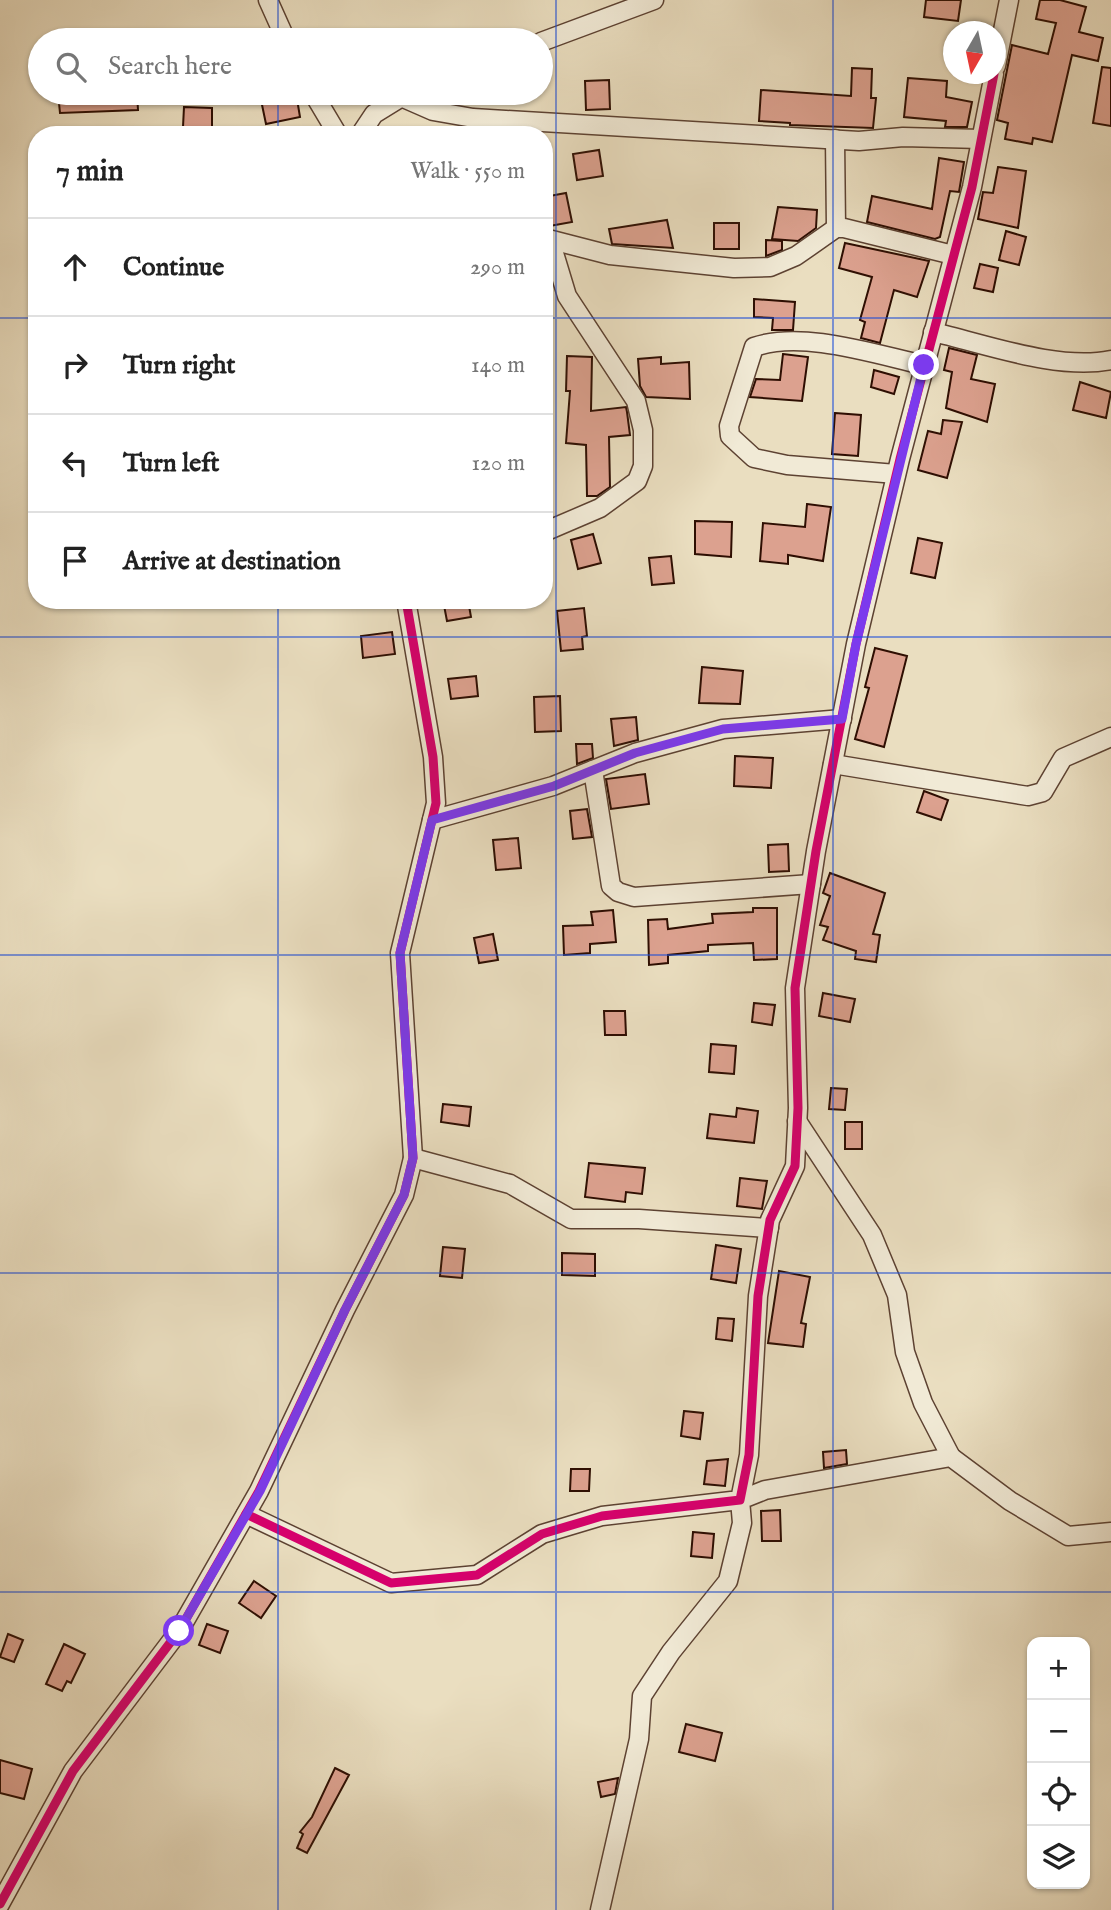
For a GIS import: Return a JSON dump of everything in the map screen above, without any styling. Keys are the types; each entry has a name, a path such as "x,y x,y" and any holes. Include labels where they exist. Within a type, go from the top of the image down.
{"street":[{"path":"268,0 281,28"},
{"path":"553,38 654,0"},
{"path":"1005,21 1009,0"},
{"path":"600,1910 636,1752 642,1696 671,1652 728,1581 742,1523 740,1500 749,1455 758,1296 769,1220 795,1166 795,988 811,884 842,719 896,474 953,255 992,84"},
{"path":"320,105 333,126"},
{"path":"366,126 374,114 389,105"},
{"path":"422,105 433,111 473,118 835,139 981,139"},
{"path":"835,139 836,228"},
{"path":"553,240 635,259 734,268 770,267 796,256 836,228 953,255"},
{"path":"553,256 567,296 636,401 643,430 643,466 638,481 600,508 553,528"},
{"path":"933,332 1044,357 1089,364 1111,360"},
{"path":"896,474 787,465 754,457 730,436 729,426 747,362 754,347 769,342 783,340 854,350 924,365"},
{"path":"0,1904 73,1771 179,1631 246,1514 404,1195 413,1158 400,953 436,803 433,757 408,609"},
{"path":"432,820 554,786 635,753 723,729 842,719"},
{"path":"833,764 1028,796 1043,792 1063,758 1111,737"},
{"path":"593,770 611,886 618,892 634,897 646,897 811,884"},
{"path":"797,1121 872,1235 897,1295 905,1352 923,1403 951,1457 1010,1501 1068,1536 1111,1532"},
{"path":"413,1158 510,1184 571,1219 639,1219 769,1228"},
{"path":"246,1514 391,1583 477,1575 542,1534 602,1516 740,1500 765,1490 951,1457"}],"building":[{"path":"926,0 961,0 958,21 924,17"},
{"path":"1040,0 1060,0 1086,7 1079,32 1103,38 1098,61 1072,55 1052,142 1033,138 1032,144 1005,139 1008,123 997,120 1012,45 1048,54 1056,23 1036,19"},
{"path":"1102,67 1111,68 1111,126 1093,123"},
{"path":"852,68 872,69 871,98 876,98 873,128 759,121 761,90 851,96"},
{"path":"908,78 943,81 943,84 947,84 946,97 972,102 967,127 945,127 946,121 904,117"},
{"path":"609,80 610,109 586,110 585,81"},
{"path":"59,105 138,105 138,110 60,113"},
{"path":"262,105 298,105 300,117 266,124"},
{"path":"184,107 212,108 212,126 183,126"},
{"path":"599,150 603,176 577,180 573,154"},
{"path":"939,158 964,162 959,192 950,191 940,237 935,239 867,222 872,196 932,209"},
{"path":"998,167 1026,171 1018,228 978,219 983,192 993,193"},
{"path":"566,193 572,222 553,225 553,195"},
{"path":"778,207 817,210 816,228 798,241 772,239"},
{"path":"667,220 673,248 612,244 609,229"},
{"path":"714,223 739,223 739,249 714,249"},
{"path":"1006,231 1026,237 1019,265 999,260"},
{"path":"766,240 782,241 782,250 766,256"},
{"path":"845,243 929,261 917,297 894,290 880,343 861,338 865,322 860,320 872,277 839,268"},
{"path":"980,264 998,268 993,292 974,288"},
{"path":"754,299 795,302 793,330 772,330 773,318 754,317"},
{"path":"949,348 977,355 971,379 995,384 987,422 946,408 952,372 944,370"},
{"path":"783,354 808,357 802,401 750,397 756,379 780,380"},
{"path":"567,356 592,357 591,411 626,407 630,435 609,437 610,487 597,496 587,496 586,445 566,443 570,391 566,391"},
{"path":"661,357 661,364 689,362 690,399 646,397 640,386 638,359"},
{"path":"874,370 899,377 894,394 871,387"},
{"path":"1080,382 1111,392 1106,418 1073,410"},
{"path":"835,413 861,415 858,456 832,454"},
{"path":"943,420 962,422 947,478 918,470 928,431 941,434"},
{"path":"807,504 831,507 823,561 788,555 788,564 760,561 763,523 805,527"},
{"path":"695,521 732,522 731,557 695,554"},
{"path":"593,534 601,563 578,569 571,540"},
{"path":"918,538 942,543 935,578 911,573"},
{"path":"671,556 674,583 652,585 649,558"},
{"path":"584,608 587,636 582,637 583,649 561,651 557,611"},
{"path":"445,609 470,609 471,617 447,621"},
{"path":"392,632 395,654 363,658 361,636"},
{"path":"875,648 907,656 884,747 855,739 869,688 865,687"},
{"path":"702,667 743,671 740,704 699,703"},
{"path":"476,676 478,696 451,699 448,679"},
{"path":"560,696 561,731 535,732 534,697"},
{"path":"636,717 638,740 614,746 611,719"},
{"path":"576,744 592,744 593,758 577,764"},
{"path":"735,756 773,758 771,788 734,786"},
{"path":"645,774 649,804 611,809 606,779"},
{"path":"924,791 948,800 941,820 917,812"},
{"path":"587,809 592,837 573,839 570,811"},
{"path":"518,838 521,868 496,870 493,840"},
{"path":"788,844 789,871 769,872 768,845"},
{"path":"830,873 885,893 873,934 880,935 876,962 855,959 856,951 823,940 828,927 820,925 830,896 823,893"},
{"path":"753,908 777,908 777,959 754,960 753,943 708,945 708,951 668,955 668,963 649,965 648,920 667,919 668,929 713,923 712,914 753,912"},
{"path":"613,910 616,942 590,944 590,953 564,955 563,926 593,925 591,912"},
{"path":"493,934 498,960 479,963 474,938"},
{"path":"823,993 855,999 850,1022 819,1016"},
{"path":"754,1003 775,1005 772,1025 752,1022"},
{"path":"604,1011 625,1011 626,1035 605,1035"},
{"path":"711,1044 736,1046 734,1074 709,1072"},
{"path":"831,1088 847,1089 845,1110 829,1109"},
{"path":"443,1104 471,1107 469,1126 441,1122"},
{"path":"737,1108 758,1111 754,1143 707,1138 710,1114 736,1117"},
{"path":"845,1122 862,1122 862,1149 845,1149"},
{"path":"589,1163 645,1168 642,1194 626,1192 625,1202 585,1197"},
{"path":"740,1178 767,1181 762,1209 737,1206"},
{"path":"716,1245 741,1249 736,1283 711,1279"},
{"path":"443,1247 465,1249 462,1278 440,1276"},
{"path":"562,1253 595,1254 595,1276 562,1275"},
{"path":"779,1271 810,1277 801,1323 806,1324 803,1347 768,1343"},
{"path":"718,1318 734,1319 732,1341 716,1339"},
{"path":"684,1411 703,1413 700,1439 681,1436"},
{"path":"846,1450 847,1464 824,1468 823,1452"},
{"path":"728,1459 725,1486 704,1484 707,1461"},
{"path":"571,1469 590,1469 589,1491 570,1491"},
{"path":"780,1510 781,1541 762,1541 761,1511"},
{"path":"693,1532 714,1534 712,1558 691,1556"},
{"path":"254,1581 276,1596 261,1618 239,1603"},
{"path":"207,1624 228,1631 220,1653 199,1645"},
{"path":"8,1634 23,1640 14,1662 0,1657"},
{"path":"64,1644 85,1654 71,1683 67,1681 62,1691 46,1684"},
{"path":"686,1724 722,1733 715,1761 679,1752"},
{"path":"0,1760 32,1769 24,1799 0,1793"},
{"path":"335,1768 349,1775 307,1853 297,1848 303,1834 300,1832 312,1817"},
{"path":"618,1778 615,1794 601,1797 598,1782"}],"cycle path":[{"path":"246,1514 391,1583 477,1575 542,1534 602,1516 740,1500 749,1455 758,1296 770,1220 795,1166 798,1108 795,988 816,851 856,644 900,459 972,187 992,84"},
{"path":"0,1904 73,1771 179,1631 259,1491 345,1310 404,1195 413,1158 400,953 436,803 433,757 408,609"}],"route":[{"path":"179,1631 260,1491 345,1310 404,1195 413,1158 400,953 432,820 554,786 635,753 723,729 842,719 856,644 924,365"}]}
